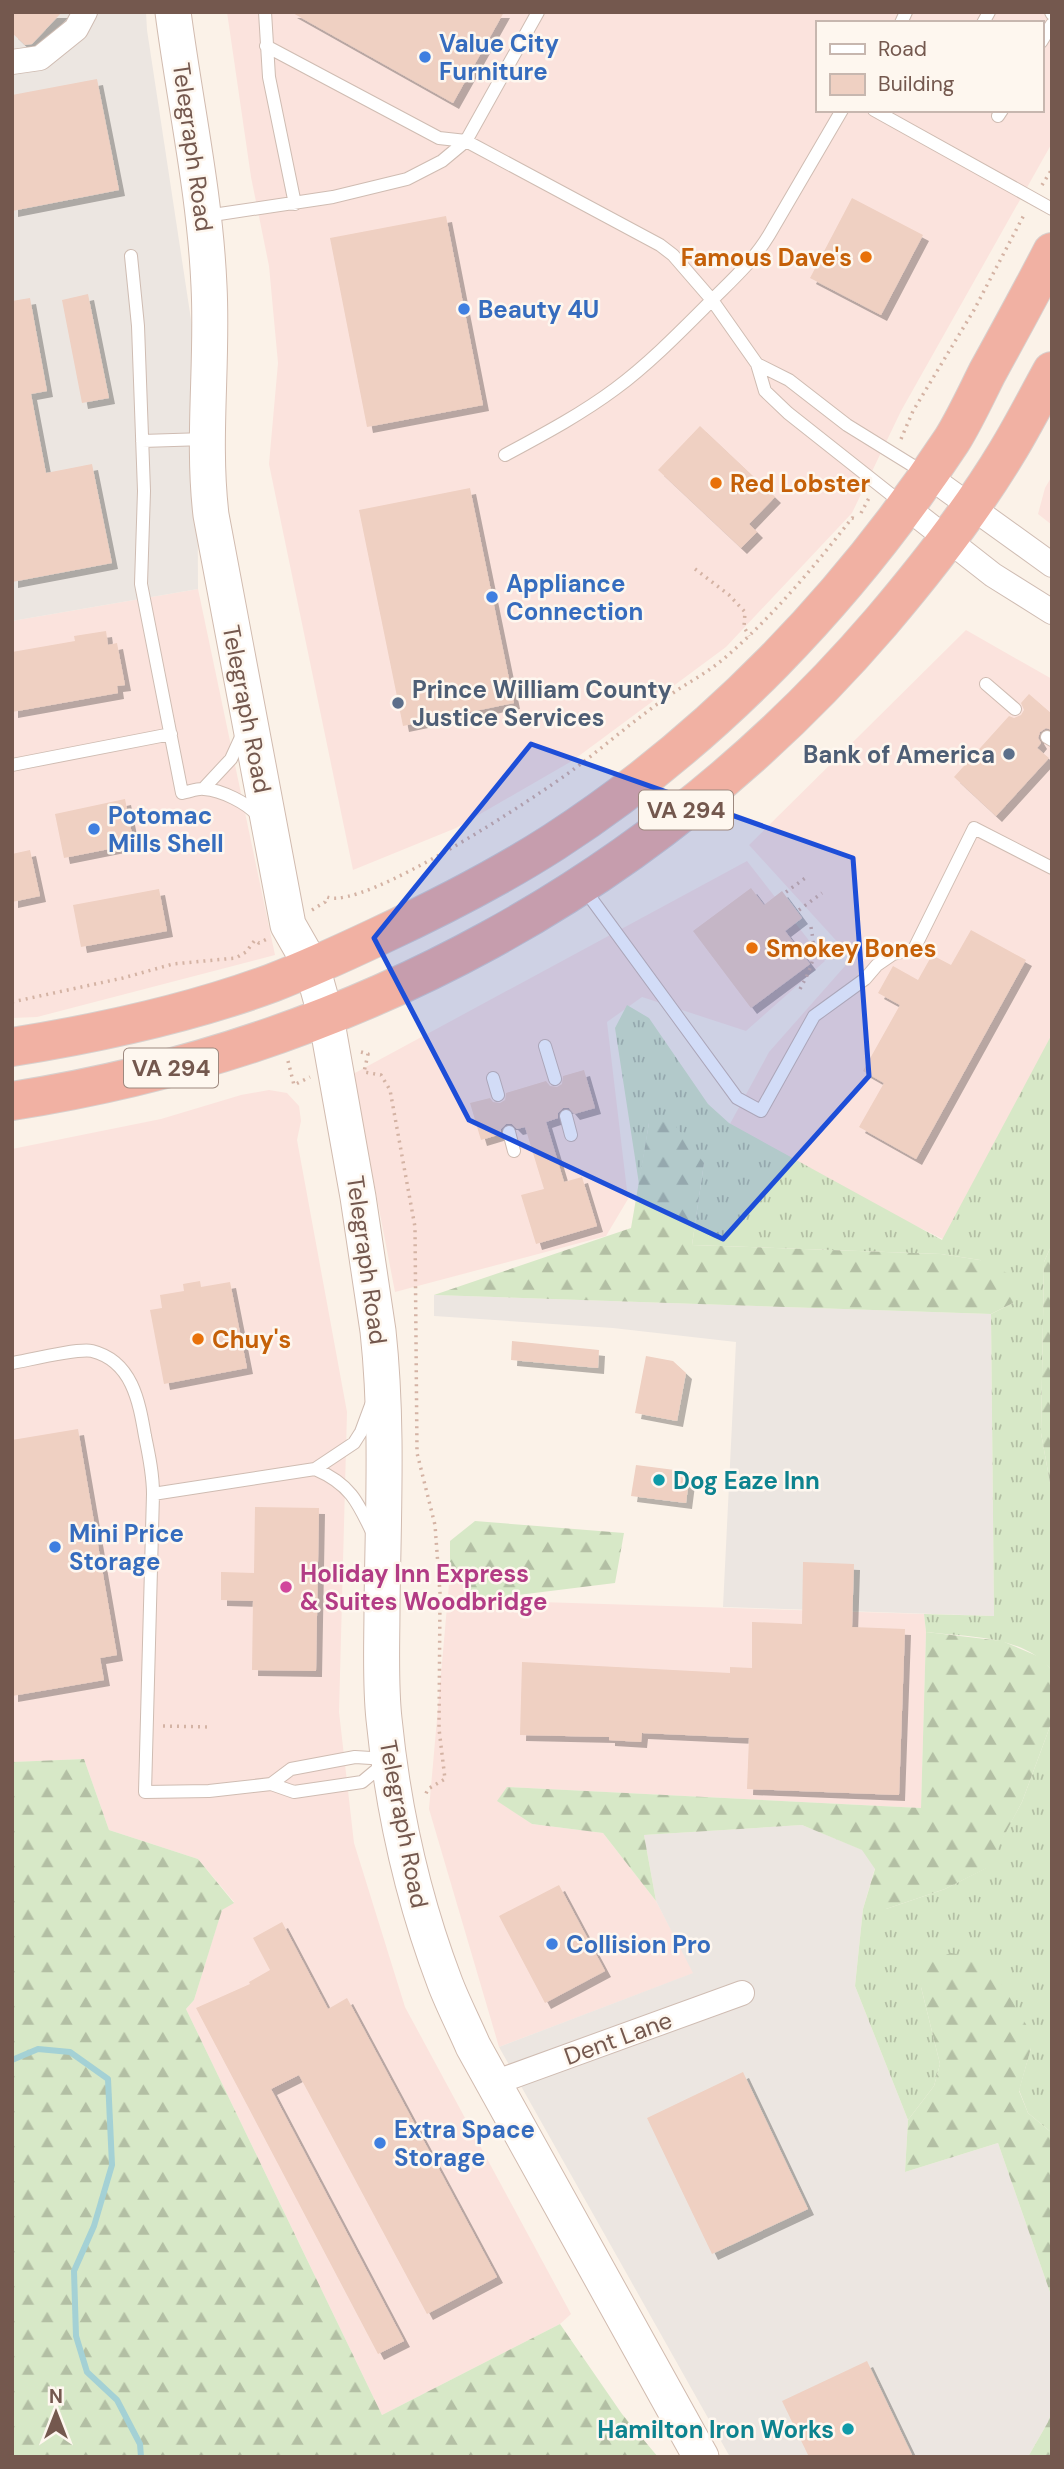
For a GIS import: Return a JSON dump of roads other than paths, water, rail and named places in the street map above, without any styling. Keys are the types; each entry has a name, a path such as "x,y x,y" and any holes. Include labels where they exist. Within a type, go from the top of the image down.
{"highway":[{"name":"VA 294","path":"12,1048 81,1036 192,1008 269,984 312,967 424,915 489,880 553,842 621,794 728,705 807,628 862,565 953,438 1052,252"},
{"name":"VA 294","path":"14,1102 160,1071 258,1042 395,989 516,925 631,851 744,761 854,654 905,594 970,507 1007,453 1052,371"}],"main road":[{"name":"Telegraph Road","path":"173,12 205,216 211,320 207,439 211,514 288,925 312,967 326,1017 360,1209 378,1331 382,1377 384,1718 403,1844 420,1912 445,1985 494,2083 701,2457"}],"street":[{"path":"12,62 40,58 76,29 85,12"},
{"path":"927,475 1052,565"},
{"path":"905,506 993,575 1052,612"},
{"name":"Dent Lane","path":"494,2083 742,1993"}],"lane":[{"path":"265,12 269,77 295,204"},
{"path":"205,216 295,204 407,179 442,161 466,141 538,12"},
{"path":"265,46 439,138 466,141 660,244 712,300 757,364 765,391 788,413 905,506"},
{"path":"505,455 561,424 615,389 678,335 757,254 841,112"},
{"path":"878,112 1052,209"},
{"path":"131,256 138,326 144,491 141,584 183,793 204,788 225,767 242,737 246,703"},
{"path":"757,364 789,380 847,425 927,475"},
{"path":"142,442 207,439"},
{"path":"986,684 1015,709"},
{"path":"12,765 171,734"},
{"path":"204,788 241,801 252,808 270,830"},
{"path":"581,885 737,1098 761,1111 814,1016 865,979 885,959 893,954 914,949 974,828 1050,862"},
{"path":"545,1046 555,1079"},
{"path":"493,1078 498,1095"},
{"path":"566,1116 571,1135"},
{"path":"509,1132 514,1151"},
{"path":"12,1363 89,1350 118,1365 128,1376 137,1395 153,1474 145,1792 209,1791 271,1784 294,1792 362,1782 389,1759"},
{"path":"153,1494 315,1469 349,1448 358,1437 382,1377"},
{"path":"315,1469 339,1480 350,1491 382,1553"},
{"path":"271,1784 291,1769 355,1757 389,1759"}],"waterway":[{"path":"12,2060 38,2049 70,2052 108,2079 112,2165 94,2226 74,2271 76,2336 87,2372 117,2400 140,2444 141,2457"}],"place":[{"name":"Value City Furniture","path":"425,57"},
{"name":"Famous Dave's","path":"866,257"},
{"name":"Beauty 4U","path":"464,309"},
{"name":"Red Lobster","path":"716,483"},
{"name":"Appliance Connection","path":"492,597"},
{"name":"Prince William County Justice Services","path":"398,703"},
{"name":"Bank of America","path":"1009,754"},
{"name":"Potomac Mills Shell","path":"94,829"},
{"name":"Smokey Bones","path":"752,948"},
{"name":"Chuy's","path":"198,1339"},
{"name":"Dog Eaze Inn","path":"659,1480"},
{"name":"Mini Price Storage","path":"55,1547"},
{"name":"Holiday Inn Express & Suites Woodbridge","path":"286,1587"},
{"name":"Collision Pro","path":"552,1944"},
{"name":"Extra Space Storage","path":"380,2143"},
{"name":"Hamilton Iron Works","path":"848,2429"}]}
